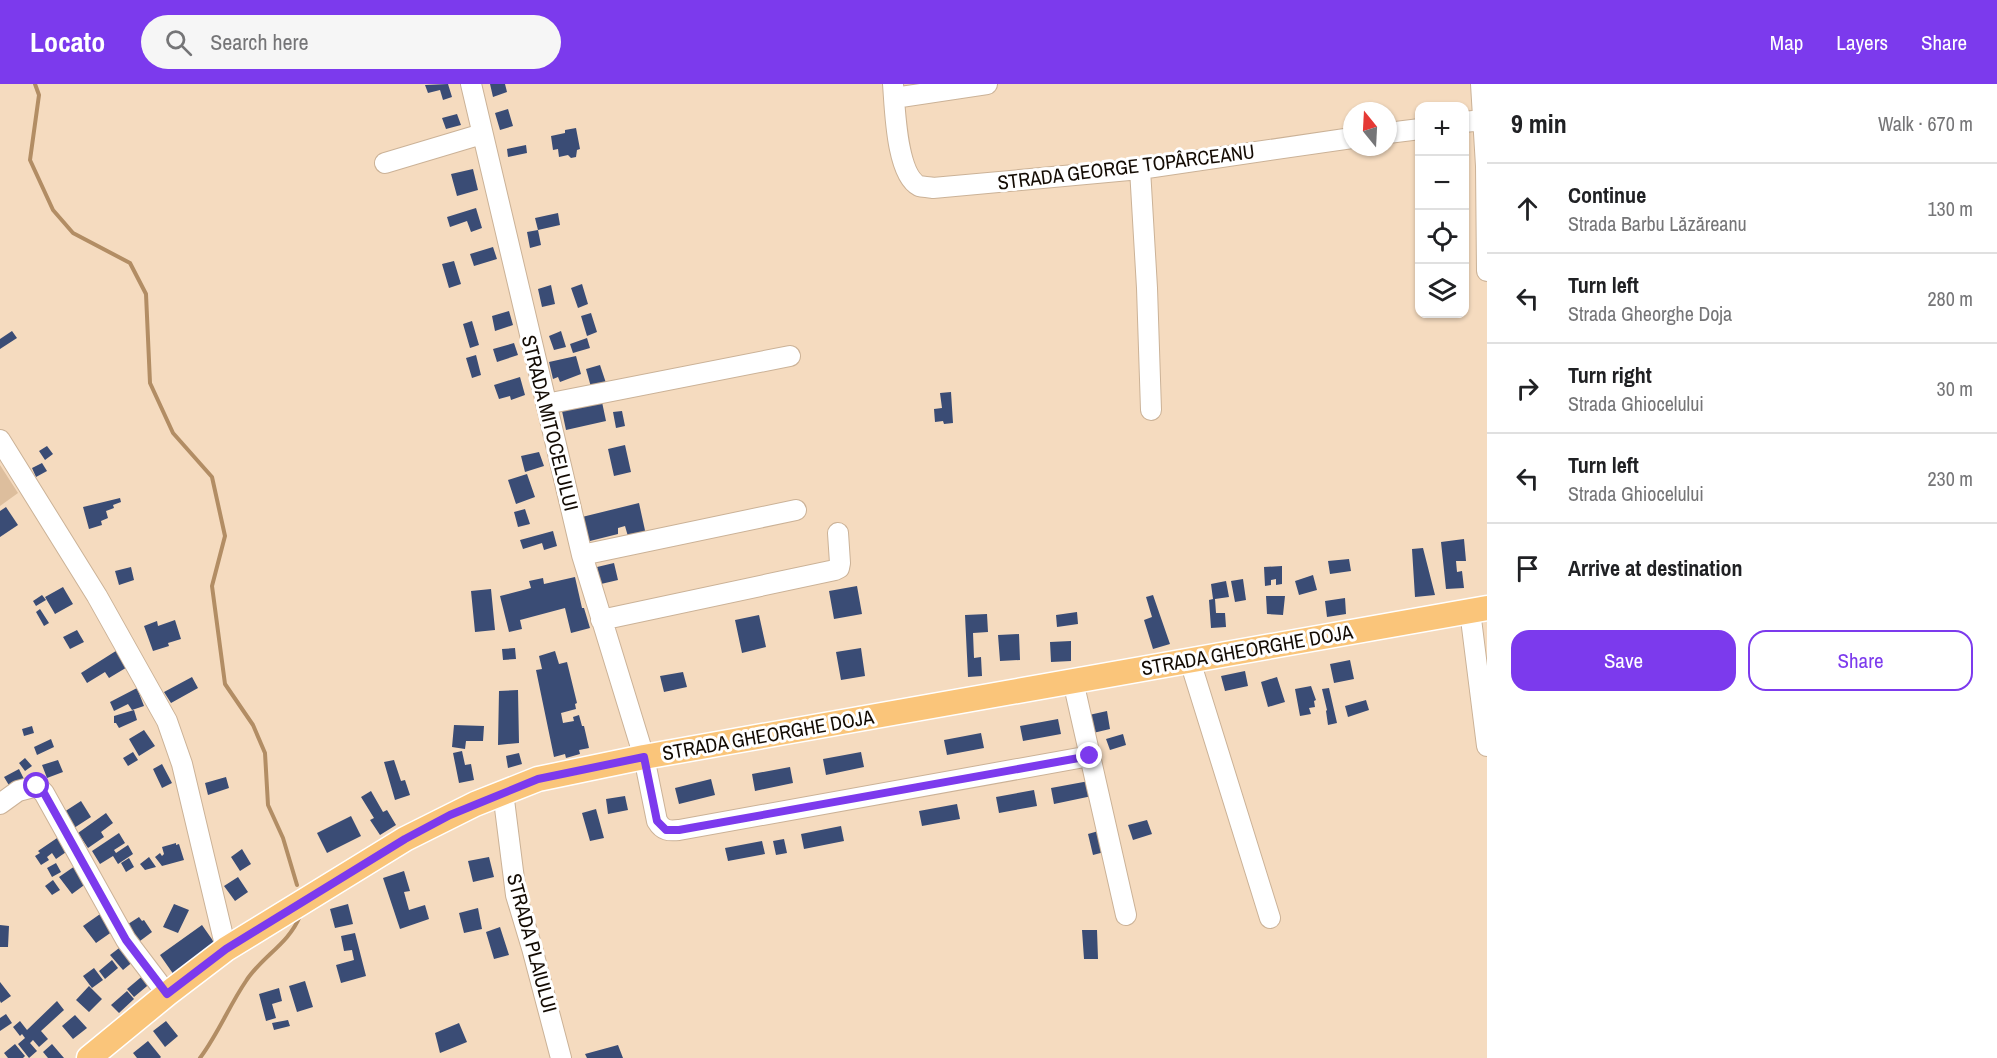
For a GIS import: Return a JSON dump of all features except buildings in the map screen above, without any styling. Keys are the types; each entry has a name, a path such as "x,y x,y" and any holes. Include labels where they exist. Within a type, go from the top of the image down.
{"main road":[{"name":"STRADA GHEORGHE DOJA","path":"89,1058 226,949 405,839 450,815 538,779 644,757 1478,609"}],"street":[{"name":"STRADA MITOCELULUI","path":"471,84 582,555 644,757 657,821 666,830 672,831 1090,756"},
{"path":"894,91 987,84"},
{"path":"1481,84 1474,121 1487,272"},
{"name":"STRADA GEORGE TOPÂRCEANU","path":"894,91 902,157 906,171 919,186 933,188 1140,169 1343,139"},
{"path":"1397,132 1415,130"},
{"path":"385,163 482,134"},
{"path":"1140,169 1151,410"},
{"path":"546,404 790,356"},
{"path":"0,440 97,596 167,721 182,764 226,949"},
{"path":"582,555 796,510"},
{"path":"601,620 835,570 839,568 840,563 838,533"},
{"path":"1478,609 1487,746"},
{"path":"1190,661 1270,918"},
{"path":"1073,681 1126,915"},
{"path":"0,804 18,791 37,786 44,793 126,940 167,994"},
{"name":"STRADA PLAIULUI","path":"503,792 516,895 561,1058"}],"shaded area":[{"path":"0,465 18,493 0,506"}],"waterway":[{"path":"35,84 39,95 30,160 53,210 73,233 130,263 146,294 150,383 173,433 212,477 225,536 212,586 225,684 253,725 265,753 268,805 283,838 297,885"},
{"path":"200,1058 252,972 289,935 300,916"}],"route":[{"path":"37,786 44,793 126,940 167,994 226,949 405,839 450,815 538,779 644,757 657,821 666,830 679,830 1090,756"}]}
